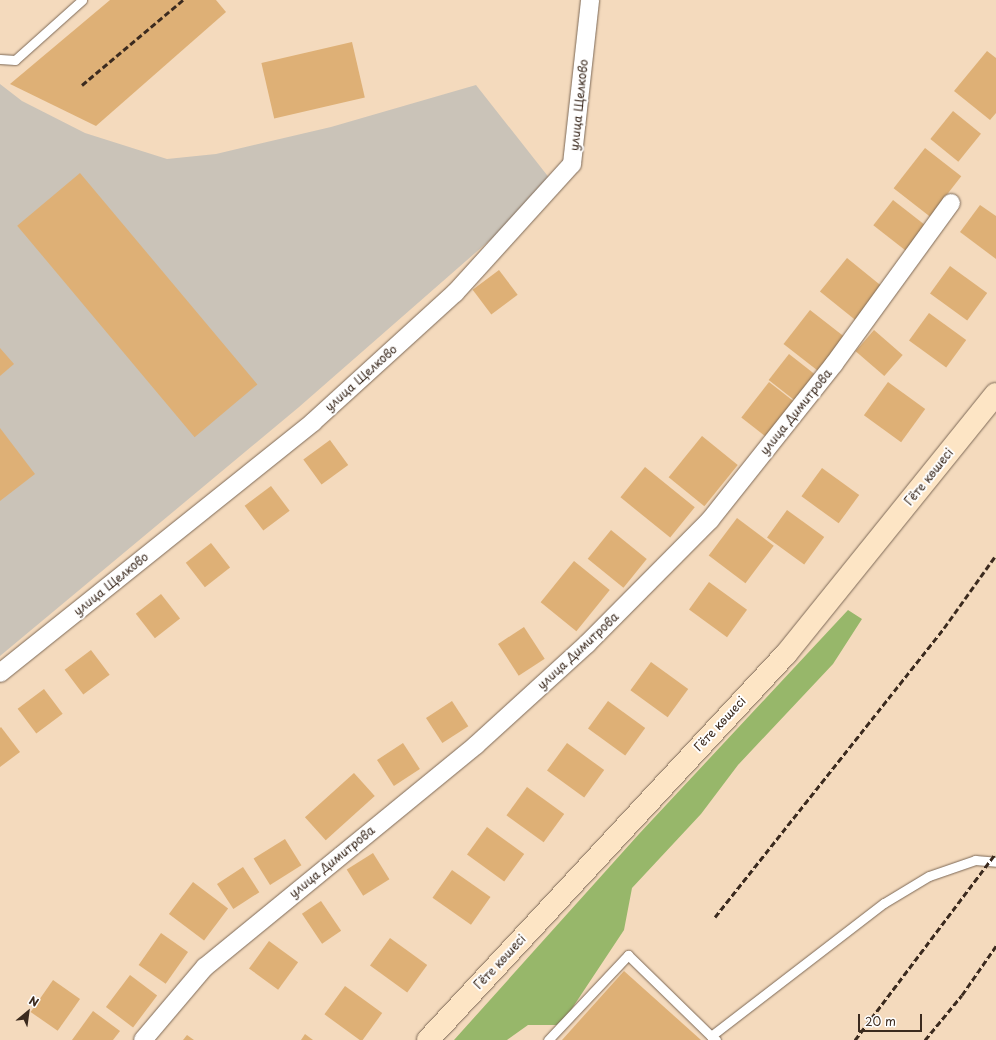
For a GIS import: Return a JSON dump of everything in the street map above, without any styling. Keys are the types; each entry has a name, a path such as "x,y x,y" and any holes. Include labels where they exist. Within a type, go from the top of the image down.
{"main road":[{"name":"Гёте көшесі","path":"428,1040 786,654 996,394"}],"street":[{"name":"улица Щелково","path":"0,673 313,422 455,293 572,164 590,0"},
{"name":"улица Димитрова","path":"143,1040 205,967 476,745 587,644 710,520 834,364 951,203"}],"lane":[{"path":"0,60 16,60 82,0"},
{"path":"548,1040 628,955 714,1038 884,903 903,891 929,876 975,860 996,862"}],"shaded area":[{"path":"0,84 22,101 85,133 167,159 216,154 331,127 476,85 554,184 299,407 0,656"}],"green space":[{"path":"848,610 862,619 833,664 738,765 701,814 632,888 624,930 561,1025 528,1025 507,1040 454,1040 639,834"}],"building":[{"path":"110,0 216,0 226,12 96,126 10,84"},
{"path":"352,42 365,98 274,118 261,63"},
{"path":"987,51 996,58 996,113 990,120 954,91"},
{"path":"953,111 981,134 958,162 930,139"},
{"path":"925,148 961,176 930,217 894,188"},
{"path":"80,173 257,384 195,437 17,226"},
{"path":"893,200 925,225 906,250 873,225"},
{"path":"980,205 996,216 996,259 960,232"},
{"path":"847,258 883,287 856,320 820,291"},
{"path":"950,266 987,293 967,321 930,294"},
{"path":"499,270 518,295 491,315 473,290"},
{"path":"810,310 845,337 818,371 784,344"},
{"path":"929,313 966,340 946,368 909,341"},
{"path":"874,330 903,355 884,376 856,351"},
{"path":"0,348 14,364 0,376"},
{"path":"789,354 817,376 797,402 769,380"},
{"path":"769,382 798,405 770,440 741,417"},
{"path":"888,382 925,409 901,442 864,415"},
{"path":"0,428 35,474 0,501"},
{"path":"702,436 738,465 704,506 669,477"},
{"path":"330,440 348,465 322,484 303,459"},
{"path":"645,467 695,507 670,538 620,497"},
{"path":"822,468 859,495 839,523 801,496"},
{"path":"271,486 290,511 263,531 245,506"},
{"path":"787,510 824,537 804,565 767,538"},
{"path":"737,518 774,546 745,583 709,556"},
{"path":"611,530 647,559 623,588 588,559"},
{"path":"211,543 230,567 205,587 186,563"},
{"path":"574,561 610,590 576,631 541,602"},
{"path":"709,582 747,610 727,637 689,610"},
{"path":"161,594 180,618 155,638 136,614"},
{"path":"524,627 545,659 519,676 498,644"},
{"path":"91,650 110,675 83,695 65,670"},
{"path":"651,662 688,689 668,717 630,690"},
{"path":"44,689 63,714 36,734 18,709"},
{"path":"452,701 468,726 442,743 426,718"},
{"path":"608,701 645,728 625,756 588,729"},
{"path":"1,727 20,752 0,767 0,728"},
{"path":"403,743 420,769 394,786 377,760"},
{"path":"567,743 604,770 584,798 547,771"},
{"path":"354,773 375,796 326,840 305,817"},
{"path":"527,787 564,814 544,842 506,815"},
{"path":"487,827 524,854 504,882 467,855"},
{"path":"285,839 301,865 270,885 254,859"},
{"path":"373,853 389,879 363,896 347,869"},
{"path":"243,867 259,892 233,909 217,884"},
{"path":"452,870 491,897 471,925 432,898"},
{"path":"193,882 228,908 204,940 169,914"},
{"path":"321,901 341,931 322,944 302,914"},
{"path":"161,933 188,952 166,984 139,965"},
{"path":"390,938 427,965 407,993 370,966"},
{"path":"269,941 298,962 278,990 249,969"},
{"path":"624,971 701,1040 562,1040"},
{"path":"130,975 157,995 133,1027 106,1007"},
{"path":"53,980 80,999 58,1031 31,1012"},
{"path":"345,986 382,1013 363,1040 360,1040 324,1014"},
{"path":"93,1011 120,1031 113,1040 72,1040"},
{"path":"305,1034 313,1040 301,1040"},
{"path":"187,1035 194,1040 183,1040"}],"railway":[{"path":"82,85 183,0"},
{"path":"715,917 944,628 996,555"},
{"path":"855,1040 996,853"},
{"path":"925,1040 962,995 996,946"}]}
